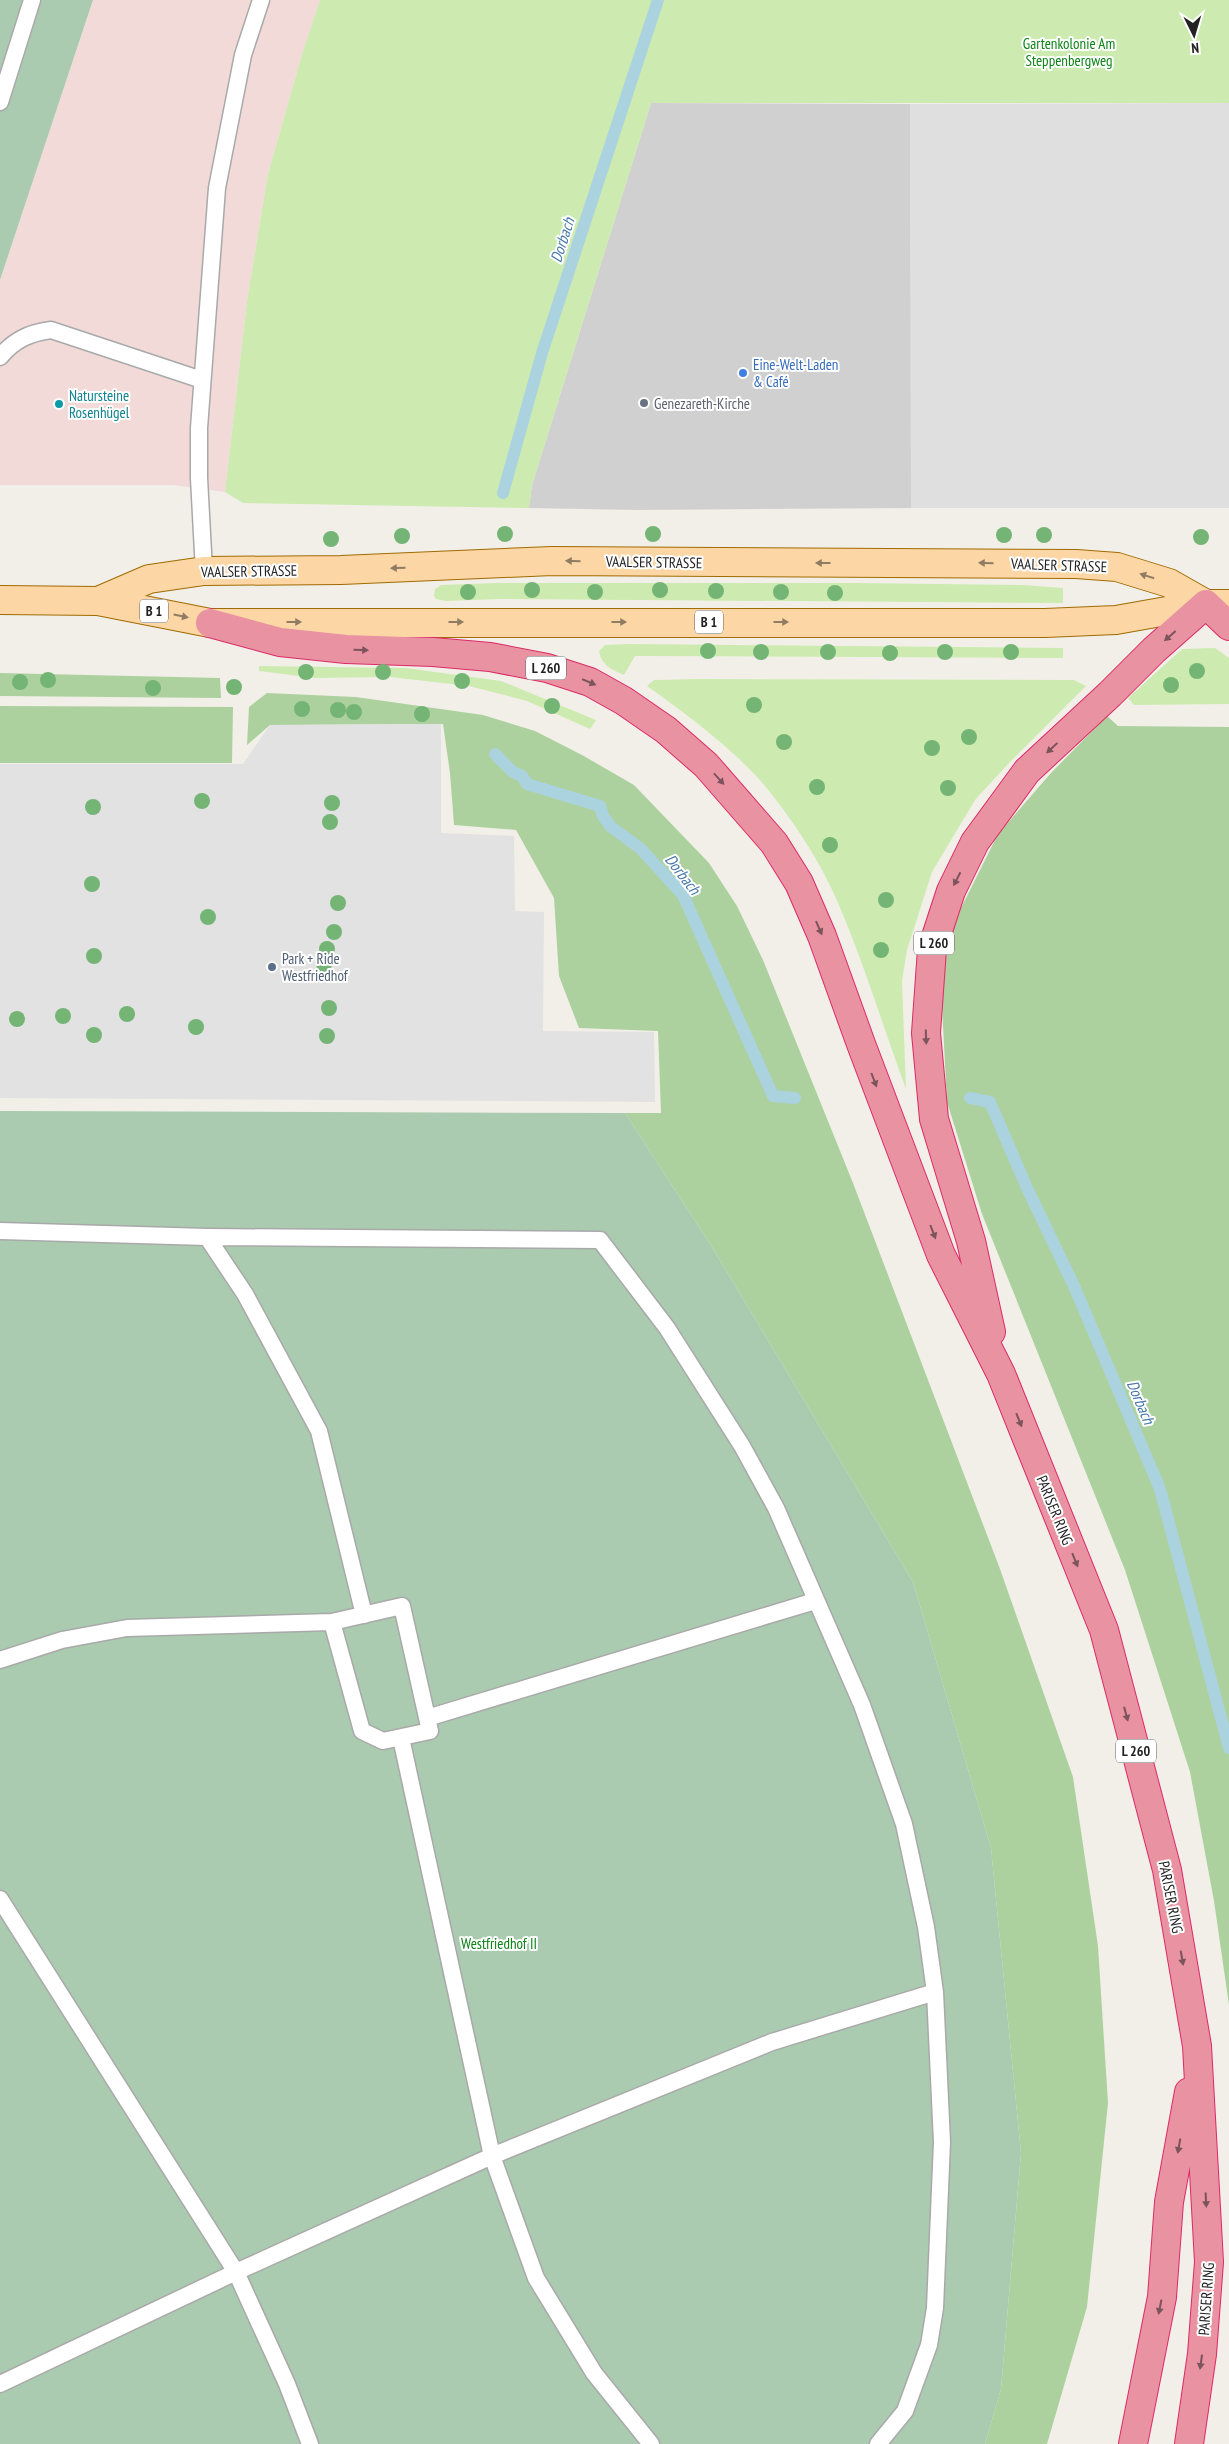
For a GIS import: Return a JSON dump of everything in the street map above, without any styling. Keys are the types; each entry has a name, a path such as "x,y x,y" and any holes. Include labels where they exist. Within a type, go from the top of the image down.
{"highway":[{"path":"1218,604 1229,626"},
{"name":"L 260","path":"1001,1374 971,1241 934,1119 926,1033 932,949 951,890 975,842 1027,771 1110,694 1154,650 1218,604"},
{"name":"L 260","path":"210,623 280,642 346,649 433,652 490,658 546,668 590,682 624,701 666,730 706,765 774,843 799,883 822,936 861,1044 942,1255 1001,1374"},
{"name":"PARISER RING","path":"1001,1374 1104,1630 1167,1870 1197,2046 1209,2262 1202,2354 1189,2444"},
{"path":"1133,2444 1162,2297 1169,2202 1197,2046"}],"main road":[{"name":"VAALSER STRASSE","path":"98,601 149,579 204,571 341,570 552,561 1076,564 1117,568 1169,583 1218,604"},
{"name":"VAALSER STRASSE","path":"0,600 98,601 210,623 1045,623 1116,620 1218,604"}],"lane":[{"path":"0,102 8,51 32,0"},
{"path":"204,571 199,478 202,380 217,188 243,55 262,0"},
{"path":"0,357 10,345 32,333 51,330 202,380"},
{"path":"0,1230 207,1236 600,1240 667,1328 742,1446 776,1508 815,1601 862,1704 904,1824 926,1927 935,1992 942,2142 935,2308 929,2345 905,2411 878,2444"},
{"path":"207,1236 245,1294 319,1431 364,1615"},
{"path":"427,1718 815,1601"},
{"path":"0,1660 62,1640 126,1628 332,1622 402,1606 430,1731 383,1741 362,1731 332,1622"},
{"path":"401,1738 492,2156 536,2278 594,2373 651,2444"},
{"path":"0,1899 236,2272 287,2384 310,2444"},
{"path":"0,2384 236,2272 492,2156 772,2042 935,1992"}],"shaded area":[{"path":"93,0 320,0 302,54 268,174 247,301 225,492 173,485 0,485 0,280"},
{"path":"651,103 910,104 911,508 636,510 529,508 532,485"},
{"path":"1229,103 1229,508 911,508 910,104"},
{"name":"Park + Ride Westfriedhof","path":"441,724 441,833 514,836 515,911 544,912 543,1031 654,1032 655,1102 0,1098 0,764 243,764 270,725"}],"green space":[{"path":"0,0 93,0 0,280"},
{"name":"Gartenkolonie Am Steppenbergweg","path":"320,0 1229,0 1229,103 651,103 532,485 529,508 243,503 225,492 247,301 268,174 302,54"},
{"path":"496,583 1023,585 1063,588 1063,603 499,599 446,601 436,599 434,596 435,589 441,585"},
{"path":"605,645 1063,648 1063,658 635,656 624,675 605,664 599,651"},
{"path":"1215,648 1229,658 1229,704 1134,705 1128,698 1182,649"},
{"path":"259,666 406,668 501,681 596,720 590,729 527,701 469,686 390,677 315,678 259,671"},
{"path":"0,673 220,678 221,698 0,696"},
{"path":"654,680 1074,680 1086,686 975,800 932,872 907,950 902,981 906,1089 865,972 832,889 800,834 773,796 731,751 647,686"},
{"path":"267,693 356,697 483,715 535,731 582,755 634,785 709,863 737,906 763,960 853,1183 1000,1569 1073,1777 1098,1946 1108,2103 1087,2307 1047,2444 985,2444 1001,2389 1021,2153 991,1848 913,1582 712,1247 625,1113 661,1113 658,1031 579,1028 559,976 554,898 516,830 454,825 450,773 443,724 270,725 247,745 249,707"},
{"path":"0,706 233,707 232,763 0,763"},
{"path":"1107,716 1118,726 1229,727 1229,2005 1214,1901 1190,1772 1125,1570 982,1214 947,1102 942,1007 946,951 961,908 998,834 1051,773"},
{"name":"Westfriedhof II","path":"0,1111 625,1113 712,1247 913,1582 991,1848 1021,2153 1001,2389 985,2444 0,2444"}],"waterway":[{"name":"Dorbach","path":"503,493 542,353 658,0"},
{"name":"Dorbach","path":"495,754 513,772 522,776 527,784 600,806 603,816 611,827 640,848 683,895 773,1096 795,1098"},
{"name":"Dorbach","path":"970,1098 990,1102 1027,1188 1074,1286 1160,1489 1229,1748"}],"place":[{"name":"Eine-Welt-Laden & Café","path":"743,373"},
{"name":"Genezareth-Kirche","path":"644,403"},
{"name":"Natursteine Rosenhügel","path":"59,404"},
{"name":"Park + Ride Westfriedhof","path":"272,967"}]}
